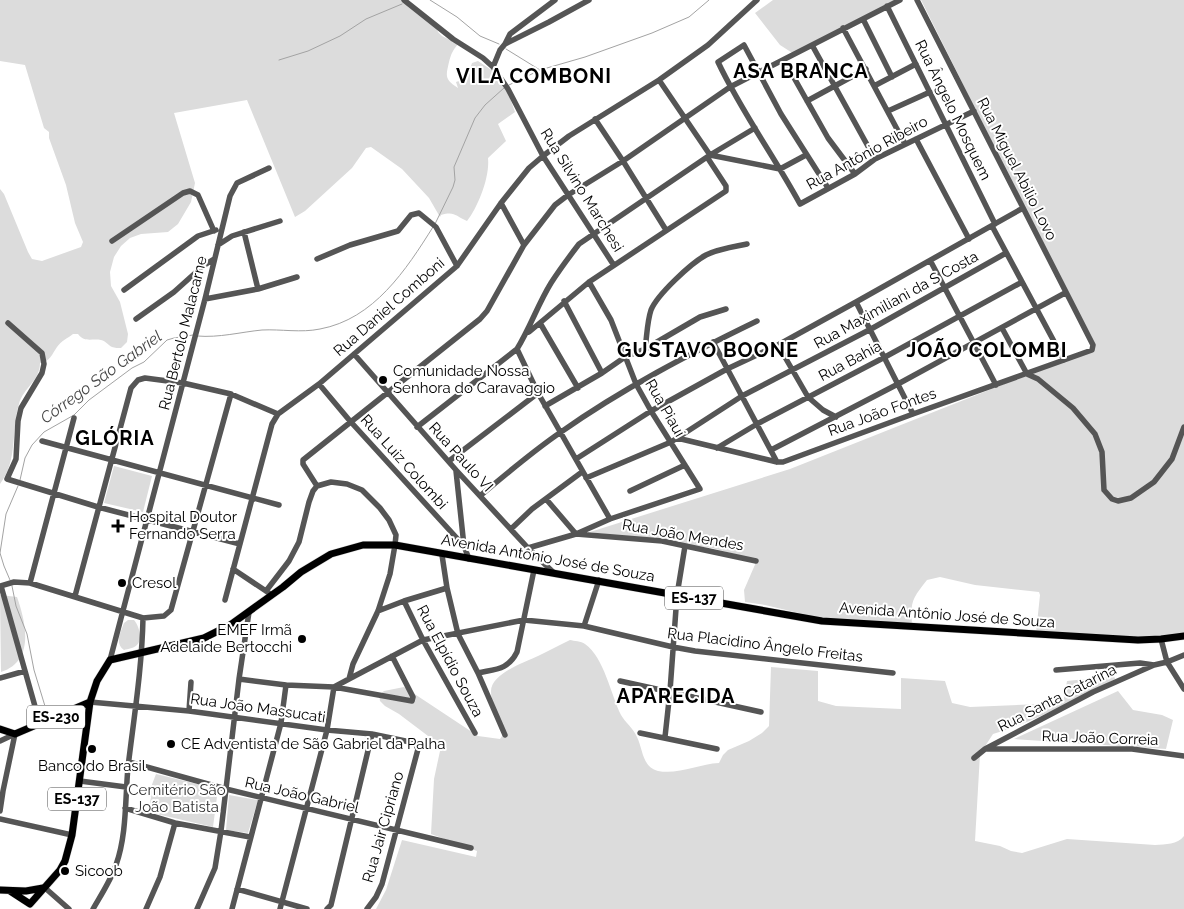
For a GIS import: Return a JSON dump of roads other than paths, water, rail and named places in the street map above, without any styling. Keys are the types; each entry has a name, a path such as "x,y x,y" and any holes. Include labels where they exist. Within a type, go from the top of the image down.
{"main road":[{"name":"Avenida Antônio José de Souza","path":"249,612 269,593 332,554 363,545 395,545 838,622 1138,640 1161,639"},
{"name":"ES-137","path":"10,891 27,906 62,866 72,835 90,702 97,681 110,660 204,638 230,625 249,612"},
{"name":"ES-137","path":"1161,639 1184,636"},
{"name":"ES-230","path":"0,729 18,733 90,702"},
{"name":"ES-137","path":"1,891 26,891 44,887"}],"street":[{"name":"Rua Silvino Marchesi","path":"404,0 453,38 484,58 493,67 507,87 543,156 613,264"},
{"path":"493,67 500,50 510,34 555,0"},
{"path":"505,44 589,0"},
{"name":"Rua Daniel Comboni","path":"278,414 319,384 457,266 501,203 529,168 595,119 659,80 708,45 757,0"},
{"path":"317,486 303,464 303,460 487,311 524,245 555,205 623,161 730,87 900,0"},
{"name":"Rua Miguel Abilio Lovo","path":"917,0 1092,345 1092,350"},
{"name":"Rua Ângelo Mosquem","path":"887,6 946,124 1006,254 1064,360"},
{"path":"863,19 892,77"},
{"path":"843,28 905,144"},
{"path":"780,169 730,87 718,62 744,45 781,114 828,188"},
{"path":"812,45 875,159"},
{"path":"784,60 828,138 855,174"},
{"path":"874,86 916,64"},
{"path":"807,101 866,69"},
{"path":"527,333 613,264 726,191 726,186 709,156 659,80"},
{"path":"888,112 930,92"},
{"name":"Rua Antônio Ribeiro","path":"780,169 800,204 855,174 875,159 974,111"},
{"path":"595,119 666,230"},
{"path":"417,427 517,350 551,284 579,244 709,156 755,128"},
{"path":"916,139 969,239"},
{"path":"709,156 780,169 806,155"},
{"name":"Rua Bertolo Malacarne","path":"110,660 206,299 221,230 234,188 244,179 269,168"},
{"path":"112,240 183,193 190,191 198,195 214,231"},
{"path":"501,203 524,245"},
{"path":"576,459 651,411 931,262 1023,208"},
{"path":"317,259 350,245 398,231 411,215 419,213 433,224 457,266"},
{"path":"218,246 232,236 280,221"},
{"path":"124,290 198,236 221,230"},
{"path":"244,232 258,289"},
{"path":"645,349 650,315 660,296 704,256 747,244"},
{"name":"Rua Maximiliani da S Costa","path":"511,529 532,509 584,475 671,442 742,396 871,329 1006,254"},
{"path":"136,319 174,292 202,266 214,259"},
{"path":"931,262 996,385"},
{"path":"206,299 258,289 297,277"},
{"name":"Rua Piauí","path":"589,282 611,320 636,384 700,489"},
{"name":"Rua Bahia","path":"716,448 757,424 1022,282"},
{"path":"770,450 898,384 1065,292"},
{"path":"564,302 602,373"},
{"path":"856,302 913,414"},
{"path":"545,406 578,388 625,357 645,349 700,317 726,309"},
{"path":"480,496 560,432 636,384 713,342 757,321"},
{"path":"8,323 42,353 44,364 42,373 21,408 18,421 16,459 8,479 98,507 240,544"},
{"path":"540,323 578,388"},
{"path":"1002,328 1027,374 1038,380 1069,404 1095,434 1102,452 1104,490 1109,497 1115,500 1126,500 1136,495 1162,473 1172,458 1184,427"},
{"path":"713,342 777,462"},
{"path":"778,345 808,397 823,410 836,417"},
{"path":"517,350 545,406 610,519"},
{"name":"Rua João Fontes","path":"676,438 783,462 1092,350"},
{"name":"Rua Paulo VI","path":"354,354 456,470 528,548 554,572"},
{"path":"75,596 110,460 131,388 138,380 145,378 183,383 231,394 278,414 272,424 225,600"},
{"name":"Rua Luiz Colombi","path":"319,384 350,421 464,546 469,559"},
{"path":"449,461 538,393"},
{"path":"40,724 0,586 11,583 30,583 143,618 164,616 171,610 231,394"},
{"path":"30,583 74,418"},
{"path":"42,441 279,505"},
{"path":"630,491 685,465"},
{"path":"456,470 464,546"},
{"path":"233,568 269,593 299,542 313,491 317,486 331,482 346,484 362,490 380,508 389,520 396,535 390,574 378,611 353,664 349,679"},
{"name":"Rua João Mendes","path":"528,548 576,534 610,519 700,489"},
{"path":"546,499 576,534"},
{"name":"Rua João Mendes","path":"576,534 662,541 756,561"},
{"path":"665,737 677,595 685,546"},
{"path":"442,554 447,588 458,634 506,735"},
{"path":"478,673 500,669 512,662 517,652 534,570"},
{"path":"584,626 599,580"},
{"path":"378,611 447,588"},
{"name":"Rua Elpídio Souza","path":"404,601 423,640 475,733"},
{"path":"197,909 215,868 222,831 234,718 249,612"},
{"path":"93,909 116,867 121,845 126,786 143,652 143,618"},
{"name":"Rua Placidino Ângelo Freitas","path":"334,687 423,640 524,620 584,626 673,648 893,673"},
{"path":"1161,639 1168,662 1184,689"},
{"name":"Rua Santa Catarina","path":"974,758 985,749 1093,692 1154,665 1168,662 1184,655"},
{"path":"239,679 286,685 334,687 409,701 413,700 392,656"},
{"name":"Rua Santa Catarina","path":"1056,670 1140,664 1154,665"},
{"path":"0,678 25,671"},
{"path":"620,681 761,712"},
{"path":"188,711 191,682"},
{"path":"232,909 281,723 286,685"},
{"path":"280,906 327,730 334,687"},
{"name":"Rua João Massucati","path":"90,702 188,711 327,730 372,734 415,743 418,749"},
{"path":"0,741 18,733"},
{"path":"0,811 1,792 18,733"},
{"path":"640,733 717,749"},
{"path":"329,907 372,734"},
{"name":"Rua Jair Cipriano","path":"367,909 376,897 382,884 418,749"},
{"name":"Rua João Correia","path":"985,749 1132,749 1184,756"},
{"name":"Rua João Gabriel","path":"129,762 226,790 471,848"},
{"path":"80,781 126,786"},
{"path":"125,808 175,823 250,837"},
{"path":"0,819 72,835"},
{"path":"146,909 160,877 175,823"},
{"path":"44,887 69,909"},
{"path":"237,889 280,906 307,909"}],"waterway":[{"path":"430,0 457,17 480,36 499,44"},
{"name":"Córrego São Gabriel","path":"509,85 540,70 585,57 652,33 689,17 709,0"},
{"path":"279,60 308,51 340,36 366,19 402,4"},
{"path":"506,49 540,70"},
{"name":"Córrego São Gabriel","path":"435,224 453,187 455,180 454,167 475,118 485,105 504,88"},
{"name":"Córrego São Gabriel","path":"197,336 222,336 262,330 313,330 339,324 357,315 387,290 412,260 433,227"},
{"name":"Córrego São Gabriel","path":"20,480 25,458 32,445 44,432 74,415 89,400 132,368 144,362 167,340 193,335"},
{"name":"Córrego São Gabriel","path":"10,580 0,553 6,514 18,486"},
{"name":"Córrego São Gabriel","path":"12,586 16,606 27,634 34,670 48,716"}],"place":[{"name":"Comunidade Nossa Senhora do Caravaggio","path":"383,380"},
{"name":"Hospital Doutor Fernando Serra","path":"118,526"},
{"name":"Cresol","path":"122,583"},
{"name":"EMEF Irmã Adelaide Bertocchi","path":"302,639"},
{"name":"CE Adventista de São Gabriel da Palha","path":"171,744"},
{"name":"Banco do Brasil","path":"92,749"},
{"name":"Sicoob","path":"65,871"}],"district":[{"name":"ASA BRANCA","path":"801,71"},
{"name":"VILA COMBONI","path":"534,76"},
{"name":"GUSTAVO BOONE","path":"708,350"},
{"name":"JOÃO COLOMBI","path":"987,350"},
{"name":"GLÓRIA","path":"115,438"},
{"name":"APARECIDA","path":"676,696"}],"park label":[{"name":"Cemitério São João Batista","path":"177,798"}]}
